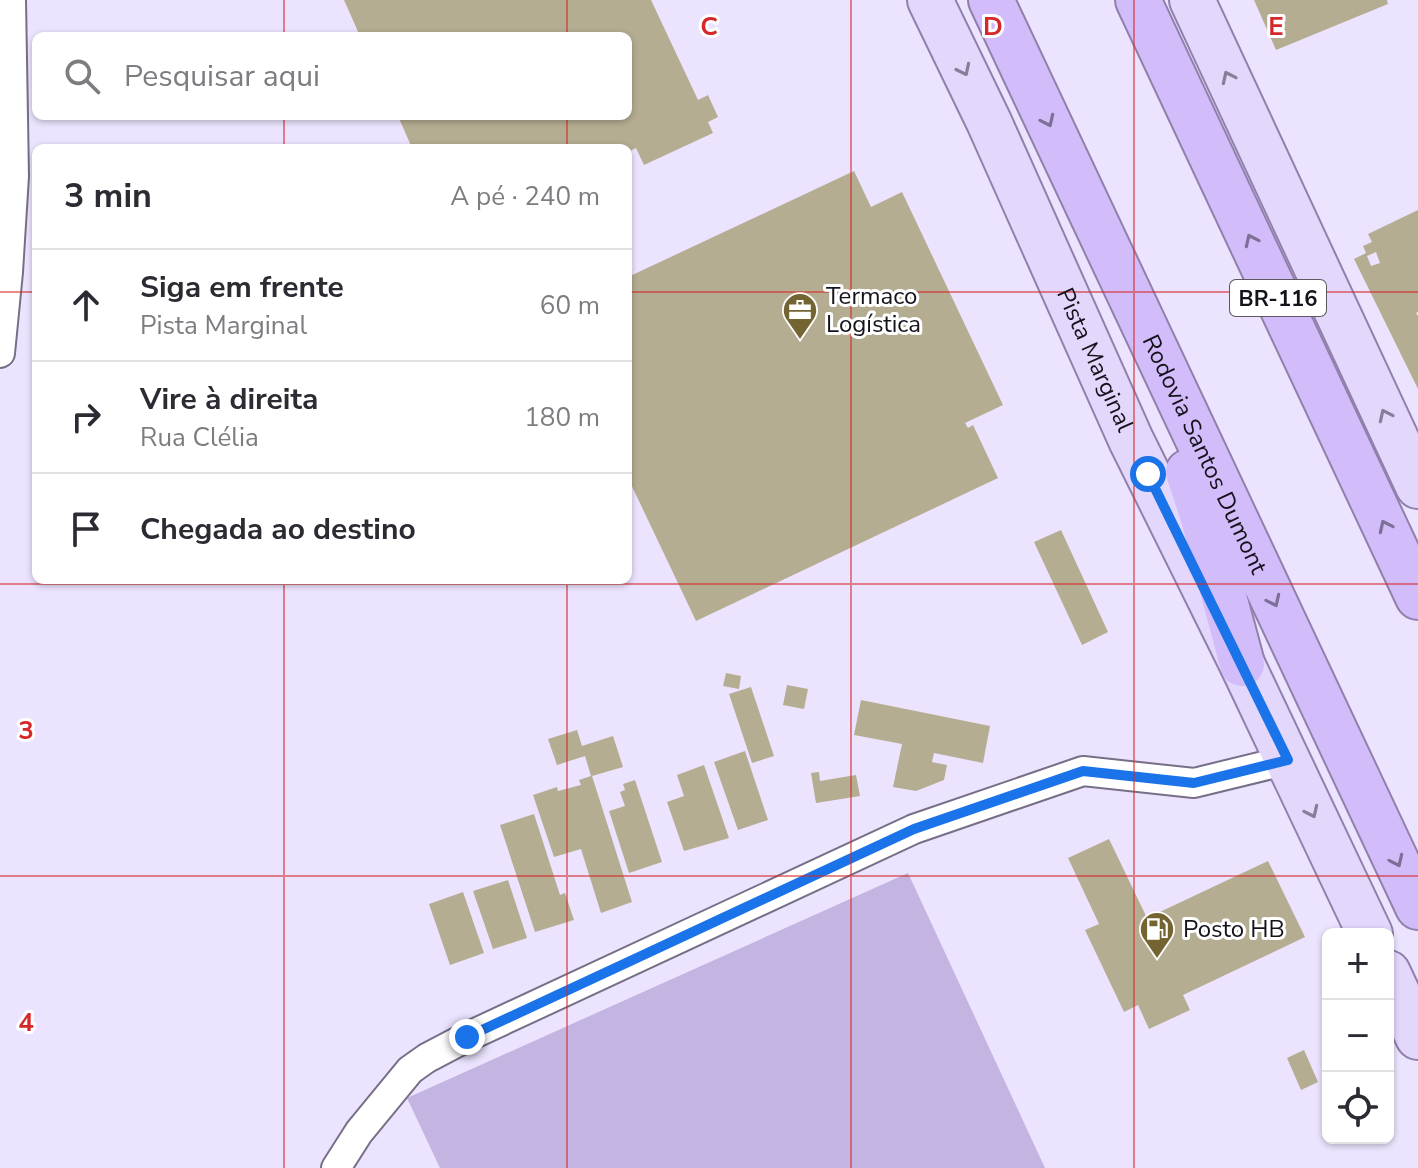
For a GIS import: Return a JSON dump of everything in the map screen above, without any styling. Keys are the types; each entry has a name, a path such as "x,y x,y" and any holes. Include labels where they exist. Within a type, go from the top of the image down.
{"highway":[{"name":"Rodovia Santos Dumont","path":"991,0 1418,907"},
{"name":"BR-116","path":"1138,0 1418,597"},
{"path":"1134,302 1203,518 1242,664"}],"main road":[{"name":"Pista Marginal","path":"930,0 989,122 1131,440 1367,928"},
{"name":"BR-116","path":"1192,0 1418,486"},
{"path":"1394,986 1418,1037"}],"street":[{"path":"0,353 14,176 11,0"},
{"path":"336,1168 359,1132 398,1084 410,1070 427,1058 914,829 1083,771 1194,783 1288,760"}],"shaded area":[{"path":"908,873 1045,1168 440,1168 407,1098"}],"building":[{"path":"344,0 651,0 698,100 708,95 718,117 708,122 713,133 644,165 636,148 632,150 632,144 410,144 400,120 632,120 632,32 358,32"},
{"path":"1254,0 1387,0 1388,4 1276,50"},
{"name":"Termaco Logística","path":"854,171 871,207 902,192 1003,405 965,423 968,428 973,425 998,478 696,621 632,486 632,275"},
{"path":"1418,210 1418,389 1354,259 1366,253 1363,246 1372,242 1368,234","holes":["1376,252 1380,263 1371,266 1367,256"]},
{"path":"1061,530 1108,632 1082,645 1034,542"},
{"path":"726,673 741,676 739,689 723,686"},
{"path":"787,685 808,689 804,709 783,705"},
{"path":"751,687 774,756 752,763 729,694"},
{"path":"861,700 990,726 983,763 934,753 932,762 947,765 944,780 916,791 893,787 902,744 854,735"},
{"path":"577,730 582,746 613,736 623,767 592,776 632,902 601,913 581,849 554,857 533,795 557,787 558,791 581,785 579,780 591,776 585,756 557,765 548,739"},
{"path":"745,751 768,820 738,830 714,762"},
{"path":"704,765 729,838 684,851 667,802 684,796 677,775"},
{"path":"819,772 820,781 856,775 860,796 816,803 811,773"},
{"path":"635,780 662,862 629,873 609,811 625,806 620,792 625,790 623,784"},
{"path":"534,814 560,895 565,893 574,920 535,932 500,825"},
{"path":"1109,839 1147,918 1268,861 1305,937 1183,995 1190,1010 1149,1029 1138,1005 1124,1012 1085,930 1099,924 1068,858"},
{"path":"508,880 527,938 493,949 473,891"},
{"path":"463,892 484,953 450,965 429,904"},
{"path":"1304,1050 1318,1082 1301,1090 1287,1058"}],"place":[{"name":"Termaco Logística","path":"800,341"},
{"name":"Posto HB","path":"1157,960"}],"route":[{"path":"467,1037 914,829 1083,771 1194,783 1288,760 1148,474"}]}
